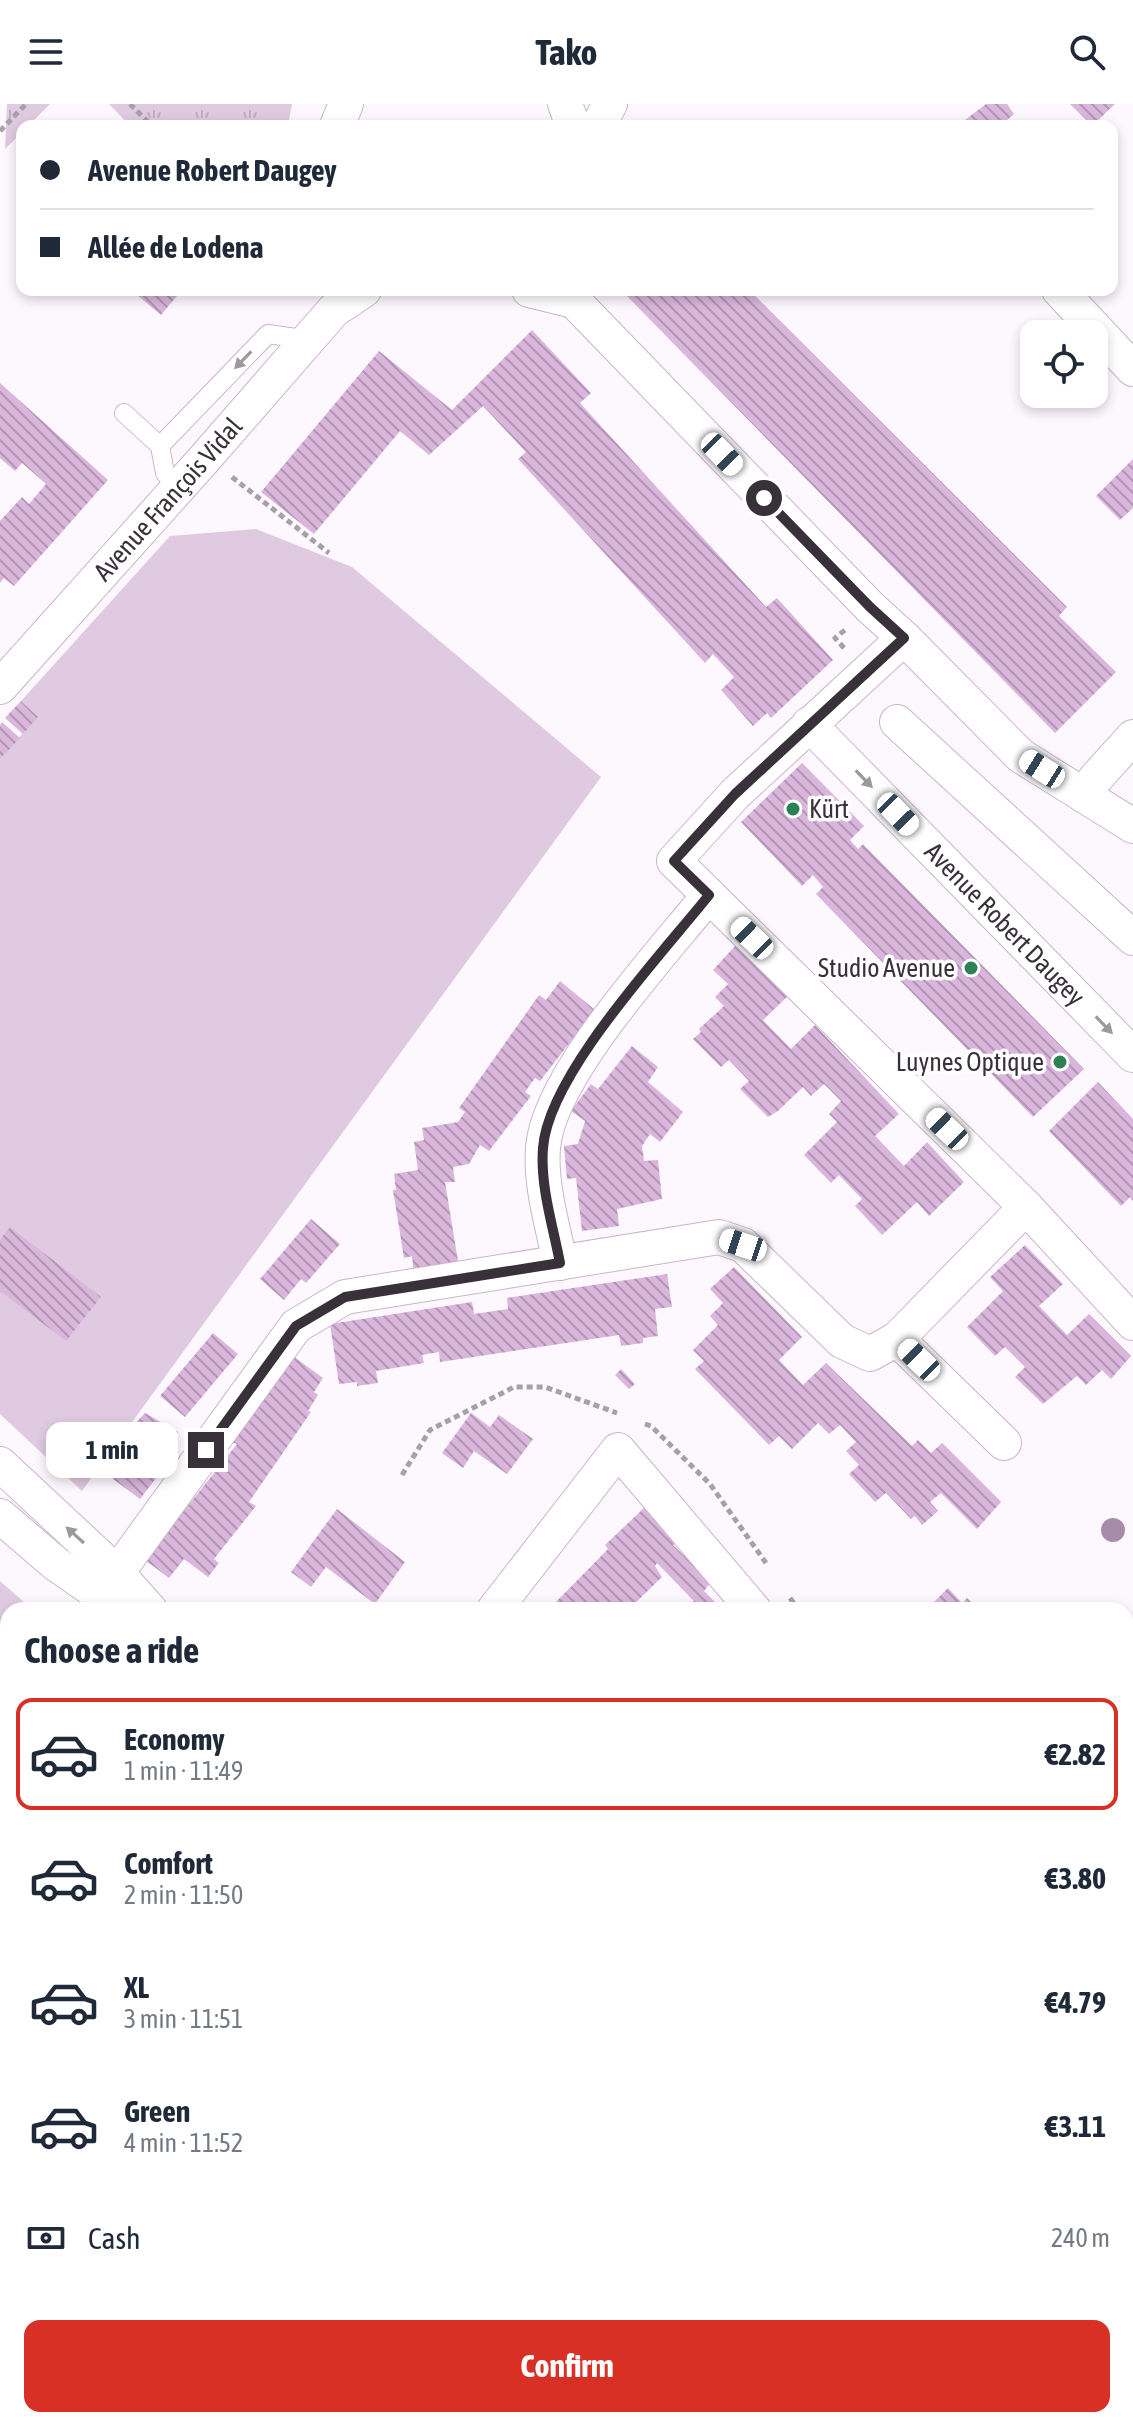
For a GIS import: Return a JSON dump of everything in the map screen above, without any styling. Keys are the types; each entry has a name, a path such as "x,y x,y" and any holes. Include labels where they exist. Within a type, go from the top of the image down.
{"street":[{"path":"572,296 870,607 1021,756 1133,826"},
{"path":"1065,296 1133,369"},
{"name":"Avenue François Vidal","path":"0,687 310,340 334,300"},
{"path":"904,638 735,794 674,861 1026,1207 1133,1323"},
{"path":"897,722 1133,938"},
{"name":"Avenue Robert Daugey","path":"809,724 1133,1055"},
{"path":"1083,795 1133,737"},
{"path":"560,1263 545,1187 543,1147 554,1104 596,1036 709,895"},
{"path":"117,1573 296,1326 345,1297 719,1237 743,1245 842,1341 870,1354 897,1339 1026,1207"},
{"path":"897,1339 1004,1443"},
{"path":"500,1602 618,1450 747,1602"},
{"path":"0,1464 117,1573 143,1602"},
{"path":"0,1516 56,1564 111,1602"}],"lane":[{"path":"160,446 268,334 310,340"},
{"path":"124,413 160,446 165,473 177,489"}],"path":[{"path":"0,131 26,104"},
{"path":"130,104 146,120"},
{"path":"206,457 329,553"}],"green space":[{"path":"7,104 50,104 34,120 16,120 16,138 5,149"},
{"path":"109,104 292,104 289,120 124,120"},
{"path":"256,529 352,567 601,777 82,1491 0,1414 0,759 37,717 21,701 170,536"},
{"path":"0,1581 24,1602 0,1602"}],"building":[{"path":"986,104 1007,104 1014,114 1007,120 965,120"},
{"path":"1070,104 1115,104 1098,120 1086,120"},
{"path":"138,296 177,296 161,315"},
{"path":"627,296 755,296 1067,607 1059,616 1116,672 1055,733"},
{"path":"532,330 591,393 580,403 766,607 777,598 833,660 771,718 767,713 753,726 721,690 734,677 713,654 705,663 518,459 526,452 483,406 429,455 400,431 314,534 261,492 379,351 452,410"},
{"path":"0,383 108,480 14,586 4,578 0,583 0,521 22,497 29,504 46,484 22,463 15,471 0,458"},
{"path":"1133,459 1133,508 1120,520 1096,496"},
{"path":"21,701 38,717 23,734 5,718"},
{"path":"2,722 20,738 0,759 0,725"},
{"path":"802,763 864,826 850,840 858,849 863,844 1084,1069 1033,1117 816,894 823,887 813,875 802,886 741,822"},
{"path":"736,945 787,997 763,1020 791,1049 815,1025 899,1114 875,1136 904,1166 927,1142 964,1182 929,1216 917,1202 882,1235 855,1206 862,1199 839,1175 831,1183 804,1155 837,1122 829,1114 841,1101 824,1084 811,1096 803,1087 768,1117 740,1089 749,1081 729,1060 721,1067 693,1039 701,1032 699,1029 724,1006 715,997 728,984 713,970"},
{"path":"560,981 595,1010 540,1081 535,1078 525,1092 531,1096 489,1151 480,1145 469,1164 453,1167 455,1182 445,1182 459,1267 414,1274 412,1256 404,1258 393,1190 396,1190 394,1174 418,1170 414,1142 424,1140 422,1128 458,1122 465,1112 459,1108 539,995 546,1000"},
{"path":"632,1046 658,1067 648,1082 683,1112 660,1142 650,1134 642,1146 644,1161 658,1160 662,1199 617,1209 619,1226 582,1231 576,1178 567,1179 564,1146 578,1144 585,1121 571,1111 591,1084 598,1089"},
{"path":"1098,1082 1133,1119 1133,1201 1130,1197 1121,1206 1049,1131"},
{"path":"311,1219 340,1244 306,1283 301,1279 284,1300 260,1279"},
{"path":"10,1227 101,1297 66,1341 0,1291 0,1240"},
{"path":"1025,1245 1063,1284 1039,1306 1067,1335 1089,1314 1131,1356 1111,1379 1102,1370 1086,1385 1077,1376 1043,1404 1015,1377 1025,1367 1005,1347 995,1356 967,1327 1003,1291 990,1277"},
{"path":"734,1267 802,1337 779,1360 803,1385 826,1363 912,1446 918,1440 931,1453 942,1443 1001,1502 977,1529 941,1493 930,1502 938,1511 922,1525 915,1516 911,1519 886,1493 875,1502 849,1474 859,1465 846,1451 856,1442 840,1425 829,1434 818,1423 792,1449 779,1436 769,1445 695,1369 704,1361 693,1350 718,1325 710,1316 723,1303 710,1289"},
{"path":"667,1274 672,1307 655,1309 658,1336 643,1338 643,1343 621,1346 619,1335 440,1362 439,1352 422,1355 424,1363 376,1371 378,1383 357,1386 357,1382 339,1384 330,1324 472,1302 474,1314 508,1309 507,1298"},
{"path":"213,1333 238,1354 185,1417 160,1396"},
{"path":"293,1356 323,1378 314,1392 318,1395 308,1411 311,1412 249,1502 256,1506 214,1559 219,1563 208,1577 184,1559 169,1578 145,1560 237,1444 229,1441"},
{"path":"621,1369 635,1384 629,1389 615,1375"},
{"path":"145,1413 178,1432 164,1450 173,1456 140,1499 113,1479 146,1439 132,1427"},
{"path":"471,1413 490,1427 499,1415 533,1439 507,1474 474,1451 463,1468 442,1453"},
{"path":"644,1508 678,1541 673,1545 711,1582 704,1591 715,1602 693,1602 657,1563 655,1566 662,1577 636,1602 556,1602 608,1549 605,1545"},
{"path":"337,1509 405,1562 376,1602 326,1567 311,1587 291,1572"},
{"path":"948,1588 961,1602 934,1602"}],"place":[{"name":"Kürt","path":"793,809"},
{"name":"Studio Avenue","path":"971,968"},
{"name":"Luynes Optique","path":"1060,1062"}],"route":[{"path":"206,1450 296,1326 345,1297 560,1263 545,1187 543,1147 554,1104 596,1036 709,895 674,861 735,794 904,638 764,498"}]}
